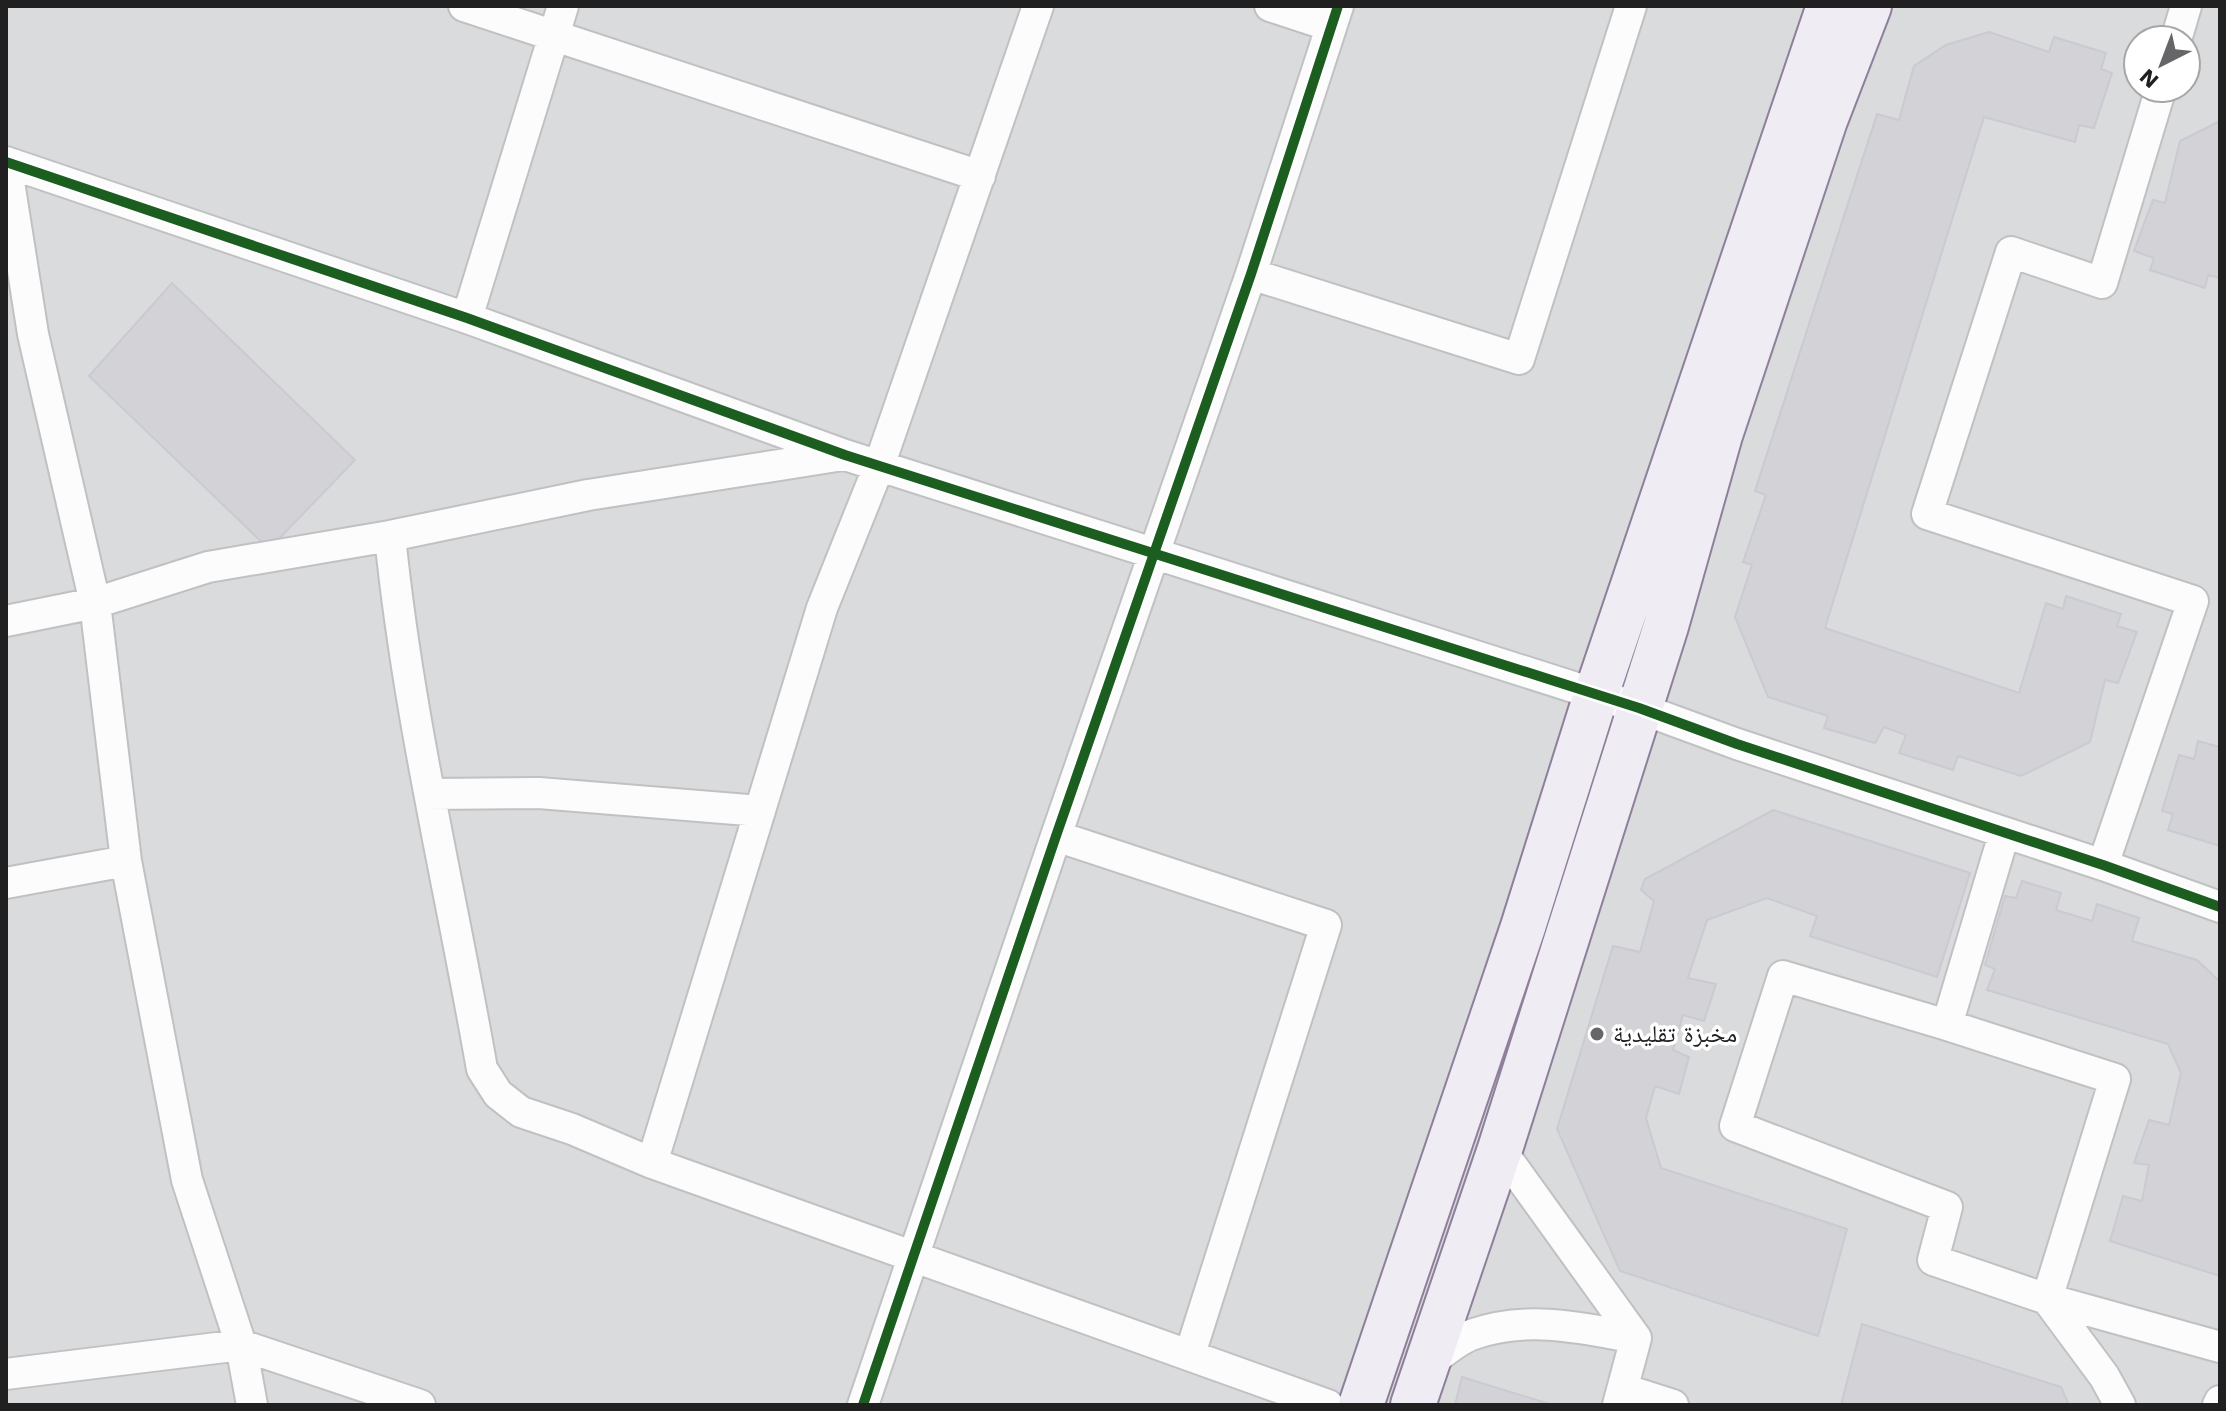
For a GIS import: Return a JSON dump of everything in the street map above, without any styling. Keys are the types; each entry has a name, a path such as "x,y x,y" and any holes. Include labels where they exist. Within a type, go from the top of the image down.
{"main road":[{"path":"1361,1405 1829,6"},
{"path":"1420,1385 1500,1149 1666,626 1720,435 1825,120 1869,6"}],"street":[{"path":"464,6 980,176"},
{"path":"467,318 563,6"},
{"path":"652,1163 822,608 879,466 1038,6"},
{"path":"863,1405 1251,274 1334,16 1270,6"},
{"path":"1251,274 1519,359 1631,6"},
{"path":"2103,865 2193,601 1927,514 2011,252 2102,283 2156,104"},
{"path":"252,1405 241,1345 187,1180 126,861 95,603 33,334 6,162 467,318 845,455 1639,708 1737,744 2103,865 2217,908"},
{"path":"6,621 95,603 208,567 390,536 588,495 845,455"},
{"path":"390,536 396,600 482,1069 498,1094 521,1112 572,1129 652,1163 1328,1405"},
{"path":"430,794 539,793 760,811"},
{"path":"1947,1025 2004,834"},
{"path":"1056,836 1326,925 1190,1354"},
{"path":"6,883 126,861"},
{"path":"2047,1299 2115,1079 1783,976 1735,1126 1947,1207 1933,1260 2047,1299 2220,1347"},
{"path":"1500,1149 1636,1338"},
{"path":"2047,1299 2104,1376 2120,1405"},
{"path":"1420,1385 1472,1334 1519,1324 1563,1325 1636,1338"},
{"path":"1636,1338 1621,1397 1673,1405"},
{"path":"6,1374 241,1345 420,1405"}],"shaded area":[{"path":"6,6 2220,6 2220,1405 6,1405"}],"building":[{"path":"1989,32 2049,52 2054,37 2106,53 2101,69 2112,73 2094,128 2079,125 2075,142 1984,117 1825,628 2019,693 2046,603 2063,609 2066,596 2121,614 2117,626 2137,632 2118,683 2105,680 2090,742 2021,776 1958,756 1953,770 1899,753 1906,735 1884,727 1875,743 1824,728 1828,716 1768,697 1735,617 1752,565 1743,562 1766,495 1755,491 1877,114 1899,120 1914,66 1946,45"},
{"path":"2220,121 2220,278 2208,275 2205,288 2150,270 2154,258 2134,251 2153,200 2165,203 2180,141"},
{"path":"172,283 355,460 269,549 89,376"},
{"path":"2198,741 2220,747 2220,846 2168,830 2173,814 2162,811 2179,755 2194,759"},
{"path":"1773,810 1970,873 1937,977 1810,936 1817,916 1767,898 1707,920 1688,978 1716,984 1704,1021 1683,1015 1673,1050 1689,1057 1679,1094 1655,1086 1646,1118 1661,1168 1847,1229 1818,1336 1620,1271 1557,1129 1613,946 1640,952 1654,901 1641,890 1645,879"},
{"path":"2022,881 2061,893 2056,910 2092,921 2097,904 2139,918 2132,941 2197,960 2220,982 2220,1276 2110,1241 2123,1196 2142,1201 2149,1165 2134,1163 2149,1120 2169,1125 2181,1073 2168,1044 1987,990 1995,969 1985,965 2005,896 2016,898"},
{"path":"1862,1324 2061,1387 2069,1405 1841,1405"},
{"path":"1462,1377 1553,1405 1455,1405"}],"cycle path":[{"path":"863,1405 1251,274 1338,6"},
{"path":"6,162 467,318 845,455 1639,708 2220,907"}],"place":[{"name":"مخبزة تقليدية","path":"1597,1034"}]}
